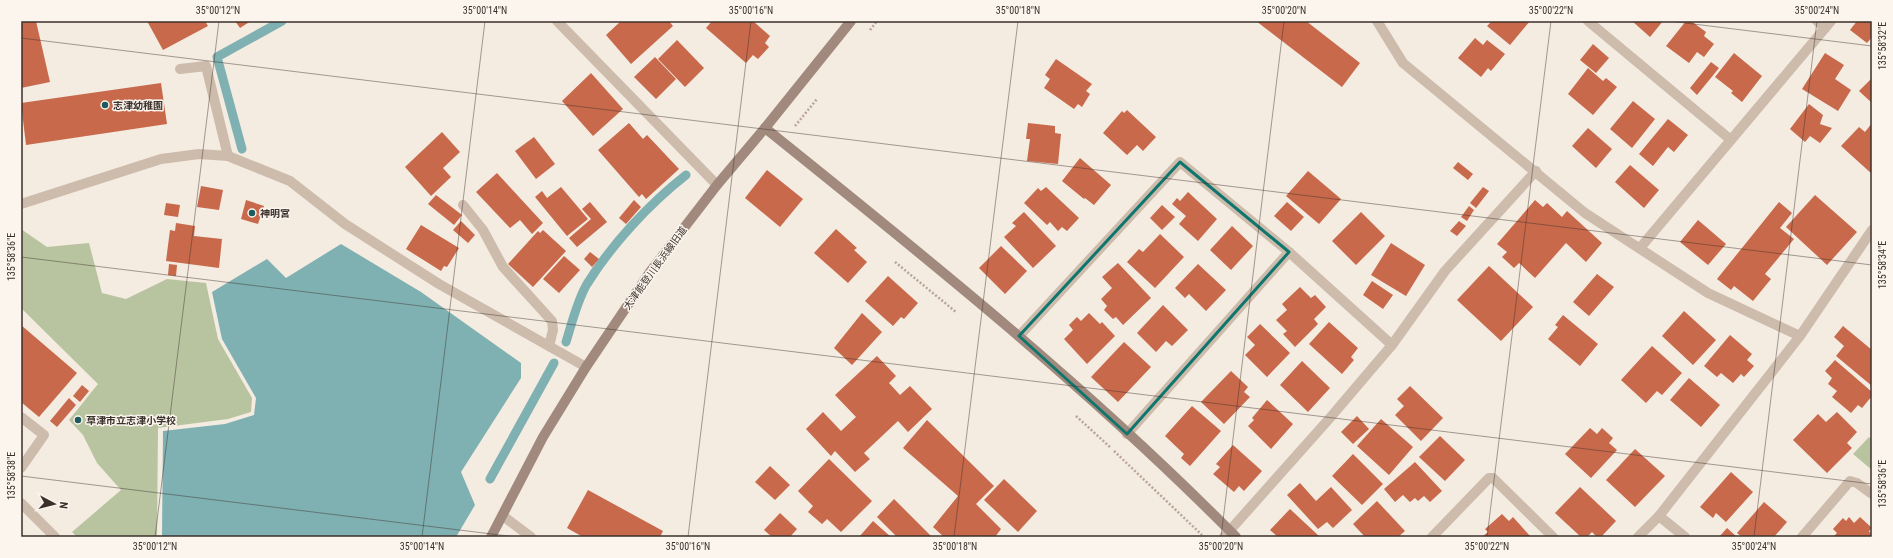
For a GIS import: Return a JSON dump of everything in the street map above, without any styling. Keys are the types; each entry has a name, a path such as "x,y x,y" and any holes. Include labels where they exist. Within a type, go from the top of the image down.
{"street":[{"path":"557,21 717,185"},
{"name":"大津能登川長浜線旧道","path":"491,537 543,437 586,367 650,272 717,185 851,21"},
{"path":"1377,21 1404,63 1585,213 1708,293 1800,336"},
{"path":"1588,21 1731,140"},
{"path":"1640,248 1828,25 1817,21"},
{"path":"180,69 206,66 228,156"},
{"path":"765,128 1019,336 1127,434 1230,535 1392,345 1445,271 1536,171"},
{"path":"21,204 161,159 199,154 228,156 290,181 344,224 439,284 586,367"},
{"path":"1019,336 1180,162 1289,252 1392,345"},
{"path":"463,205 483,230 503,267 552,321 554,330 549,346"},
{"path":"1638,537 1659,516 1800,336 1872,230"},
{"path":"1127,434 1289,252"},
{"path":"21,417 44,435 21,468"},
{"path":"1432,537 1489,478 1493,478 1553,537"},
{"path":"1802,537 1850,481 1857,483 1872,494"},
{"path":"21,503 55,537"},
{"path":"503,516 531,537"},
{"path":"1659,516 1685,537"}],"highlighted area":[{"path":"1180,162 1289,252 1127,434 1019,336"}],"green space":[{"path":"21,229 47,247 89,243 102,293 126,299 167,279 206,283 218,339 252,398 251,412 228,419 158,428 157,537 77,537 72,532 121,490 97,463 83,435 69,420 98,384 21,308"},
{"path":"1869,437 1872,440 1872,470 1853,454"}],"water":[{"path":"341,244 421,292 521,363 521,378 461,472 475,505 456,537 162,537 163,431 225,424 254,415 256,398 222,339 212,292 267,259 286,278"}],"building":[{"path":"21,21 36,21 50,82 21,88"},
{"path":"147,21 205,21 208,26 163,50"},
{"path":"235,21 251,21 240,28"},
{"path":"621,21 669,21 673,26 631,64 606,35"},
{"path":"712,21 753,21 770,36 765,43 769,47 758,59 753,55 746,63 706,28"},
{"path":"1256,21 1306,21 1360,63 1342,87"},
{"path":"1492,21 1530,21 1510,45 1487,26"},
{"path":"1632,21 1663,21 1650,37"},
{"path":"1686,21 1691,21 1706,32 1704,36 1714,44 1704,57 1697,52 1689,63 1666,46"},
{"path":"1857,21 1872,21 1872,37 1867,43 1850,30"},
{"path":"1475,38 1483,45 1487,40 1505,54 1491,71 1488,68 1481,77 1458,58"},
{"path":"677,40 704,68 685,87 658,59"},
{"path":"1593,44 1609,58 1596,73 1580,60"},
{"path":"1734,53 1762,76 1742,102 1731,93 1733,91 1715,77"},
{"path":"1825,53 1844,65 1835,79 1851,90 1838,111 1802,89"},
{"path":"655,57 676,79 656,99 634,77"},
{"path":"1056,59 1092,84 1086,91 1090,94 1082,107 1078,104 1074,109 1044,88 1050,79 1045,75"},
{"path":"1711,62 1719,68 1697,95 1690,88"},
{"path":"1588,68 1603,81 1606,78 1617,87 1593,115 1568,94"},
{"path":"591,73 623,109 593,136 562,101"},
{"path":"1872,78 1872,103 1859,91"},
{"path":"161,83 167,124 26,145 21,103"},
{"path":"1633,101 1655,119 1632,148 1610,129"},
{"path":"1809,104 1823,115 1820,124 1832,128 1820,143 1810,136 1805,142 1790,129"},
{"path":"1127,110 1156,137 1143,151 1137,145 1127,155 1103,133 1122,111 1124,113"},
{"path":"1668,119 1688,135 1674,152 1668,147 1653,166 1639,154"},
{"path":"629,123 643,139 647,135 679,169 646,199 642,194 639,197 598,150"},
{"path":"1028,123 1055,126 1055,133 1061,134 1058,164 1027,161 1030,139 1026,139"},
{"path":"1872,123 1872,174 1841,146 1859,127 1865,132"},
{"path":"1588,128 1612,149 1596,168 1572,146"},
{"path":"442,132 460,152 443,168 451,177 431,196 405,167"},
{"path":"534,137 555,164 536,179 515,151"},
{"path":"1080,158 1111,185 1094,205 1062,181"},
{"path":"1458,162 1473,174 1468,180 1453,168"},
{"path":"1630,165 1659,190 1644,208 1615,182"},
{"path":"767,170 803,199 780,227 745,198"},
{"path":"1308,171 1341,199 1319,224 1286,196"},
{"path":"497,173 543,223 532,234 520,220 510,228 476,192"},
{"path":"201,186 223,190 219,210 197,207"},
{"path":"561,187 588,219 567,236 535,197 542,191 547,198"},
{"path":"1046,187 1079,218 1067,231 1062,227 1058,231 1050,222 1047,225 1024,203 1038,188 1041,191"},
{"path":"1483,187 1489,191 1476,208 1470,203"},
{"path":"1188,192 1217,219 1198,241 1179,224 1186,216 1172,204 1177,198 1180,201"},
{"path":"436,195 462,215 454,225 428,204"},
{"path":"1815,195 1857,232 1827,265 1786,227"},
{"name":"神明宮","path":"246,200 264,206 258,224 241,219"},
{"path":"634,200 641,207 626,224 619,218"},
{"path":"1535,200 1543,207 1547,203 1562,217 1567,211 1602,243 1586,262 1566,243 1535,278 1519,263 1514,268 1502,257 1507,252 1497,244"},
{"path":"590,202 607,222 577,247 569,238 591,219 582,209"},
{"path":"1287,202 1304,217 1291,231 1274,216"},
{"path":"1779,202 1792,213 1780,228 1794,239 1765,274 1771,279 1753,301 1734,286 1731,290 1717,279"},
{"path":"166,203 180,205 178,217 164,215"},
{"path":"1162,205 1175,217 1162,230 1150,218"},
{"path":"1469,206 1474,210 1467,221 1461,217"},
{"path":"1024,212 1056,246 1033,268 1004,237 1016,226 1012,223"},
{"path":"1361,212 1385,236 1356,265 1332,241"},
{"path":"1698,220 1726,244 1708,265 1680,242"},
{"path":"461,221 475,235 468,243 453,230"},
{"path":"1459,221 1466,226 1457,236 1450,231"},
{"path":"176,223 195,226 194,236 222,239 219,268 166,261 170,230 175,231"},
{"path":"421,225 459,248 447,267 444,266 441,271 406,249"},
{"path":"1232,226 1253,246 1231,270 1210,250"},
{"path":"836,229 857,248 854,250 867,262 848,283 814,253"},
{"path":"543,230 566,251 533,287 508,264 538,231 540,233"},
{"path":"1160,234 1184,257 1155,288 1127,262 1139,249 1143,252"},
{"path":"1391,243 1425,265 1406,296 1371,275"},
{"path":"1001,246 1027,271 1005,294 979,268"},
{"path":"590,252 599,259 592,267 584,259"},
{"path":"564,256 580,270 559,293 543,279"},
{"path":"1118,263 1151,298 1123,325 1116,317 1113,319 1104,310 1107,306 1101,299 1112,288 1102,277"},
{"path":"169,264 177,265 176,276 168,275"},
{"path":"1198,264 1226,290 1206,311 1189,294 1185,298 1175,288"},
{"path":"1489,266 1533,307 1501,341 1457,300"},
{"path":"1597,274 1614,287 1589,316 1573,302"},
{"path":"888,276 918,303 904,319 901,317 893,326 865,301"},
{"path":"1372,281 1393,295 1383,309 1363,295"},
{"path":"1300,287 1311,298 1315,295 1326,307 1314,319 1318,324 1295,347 1283,334 1287,331 1276,320 1287,310 1282,304"},
{"path":"1163,305 1188,330 1172,346 1166,341 1156,352 1137,333"},
{"path":"1684,311 1716,340 1693,365 1662,336"},
{"path":"862,313 882,332 852,365 834,348"},
{"path":"1089,313 1100,324 1102,322 1115,336 1087,364 1064,339 1073,330 1069,325 1077,317 1081,321"},
{"path":"1563,315 1598,344 1580,366 1548,339 1558,327 1555,325"},
{"path":"1329,322 1358,348 1351,357 1354,360 1342,374 1309,344"},
{"path":"1260,324 1290,353 1267,377 1245,355 1255,345 1247,337"},
{"path":"21,325 77,373 39,417 21,402"},
{"path":"1843,326 1872,350 1872,386 1836,356 1844,346 1834,337"},
{"path":"1730,335 1752,354 1747,360 1754,366 1744,377 1741,374 1733,383 1721,373 1717,377 1704,366"},
{"path":"1124,342 1151,367 1118,402 1091,377"},
{"path":"1652,346 1682,373 1662,395 1657,391 1646,403 1621,380"},
{"path":"877,356 896,376 889,383 900,395 910,386 932,409 908,432 898,421 864,453 870,459 855,472 835,451 831,456 806,429 823,412 841,431 856,417 835,395"},
{"path":"1835,360 1872,392 1872,396 1862,408 1858,405 1851,413 1832,397 1837,391 1828,384 1832,378 1825,371"},
{"path":"1302,361 1330,388 1308,412 1280,385"},
{"path":"1231,371 1248,387 1244,392 1250,397 1224,424 1201,402"},
{"path":"1689,378 1720,405 1701,427 1670,400"},
{"path":"82,385 89,391 80,402 73,396"},
{"path":"1410,386 1443,418 1421,441 1395,415 1404,406 1397,399"},
{"path":"69,398 76,405 57,427 50,421"},
{"path":"1267,400 1293,424 1271,449 1248,426 1254,420 1252,418"},
{"path":"1192,406 1221,431 1190,466 1181,458 1184,454 1165,436"},
{"path":"1837,412 1857,432 1847,443 1852,448 1827,473 1793,440 1818,414 1826,422"},
{"path":"1357,416 1369,429 1353,444 1341,432"},
{"path":"1381,419 1413,447 1389,475 1357,446"},
{"path":"927,420 994,486 976,504 1001,529 995,537 944,537 933,527 958,496 903,448"},
{"path":"1590,428 1597,434 1602,428 1613,438 1609,443 1617,450 1591,478 1565,454"},
{"path":"1440,436 1465,460 1445,481 1419,457"},
{"path":"1233,445 1262,471 1244,491 1239,486 1234,492 1213,474 1220,467 1216,464"},
{"path":"1635,449 1665,476 1635,507 1606,480"},
{"path":"1353,454 1383,484 1362,505 1332,476"},
{"path":"829,459 872,501 841,532 827,519 822,524 808,512 813,506 798,491"},
{"path":"1415,462 1442,491 1430,502 1424,496 1418,501 1415,498 1410,502 1403,495 1395,502 1384,489"},
{"path":"770,466 790,485 775,500 755,482"},
{"path":"1731,472 1753,492 1726,522 1716,513 1713,518 1700,507"},
{"path":"1004,479 1037,511 1018,532 984,500"},
{"path":"1300,483 1316,501 1331,487 1352,510 1333,528 1327,522 1318,529 1287,495"},
{"path":"1580,487 1616,521 1601,537 1597,537 1592,532 1587,537 1581,537 1555,513"},
{"path":"588,490 663,531 660,537 583,537 567,528"},
{"path":"894,499 932,537 897,537 877,517"},
{"path":"1377,501 1405,531 1398,537 1365,537 1353,524"},
{"path":"1764,502 1787,522 1774,537 1742,537 1737,533"},
{"path":"1290,509 1320,537 1278,537 1270,530"},
{"path":"780,513 797,529 790,537 772,537 764,530"},
{"path":"1502,514 1509,521 1513,517 1530,536 1482,537 1488,532 1485,529"},
{"path":"1849,517 1854,523 1860,517 1872,528 1869,531 1872,537 1833,537 1837,533 1833,529 1843,518 1846,521"},
{"path":"873,521 891,537 859,537"},
{"path":"1727,528 1737,537 1719,537"}],"waterway":[{"path":"242,149 217,57 282,21"},
{"path":"566,342 580,298 597,269 632,225 672,186 686,175"},
{"path":"490,479 554,363"}],"place":[{"name":"志津幼稚園","path":"105,105"},
{"name":"神明宮","path":"252,213"},
{"name":"草津市立志津小学校","path":"78,420"}]}
